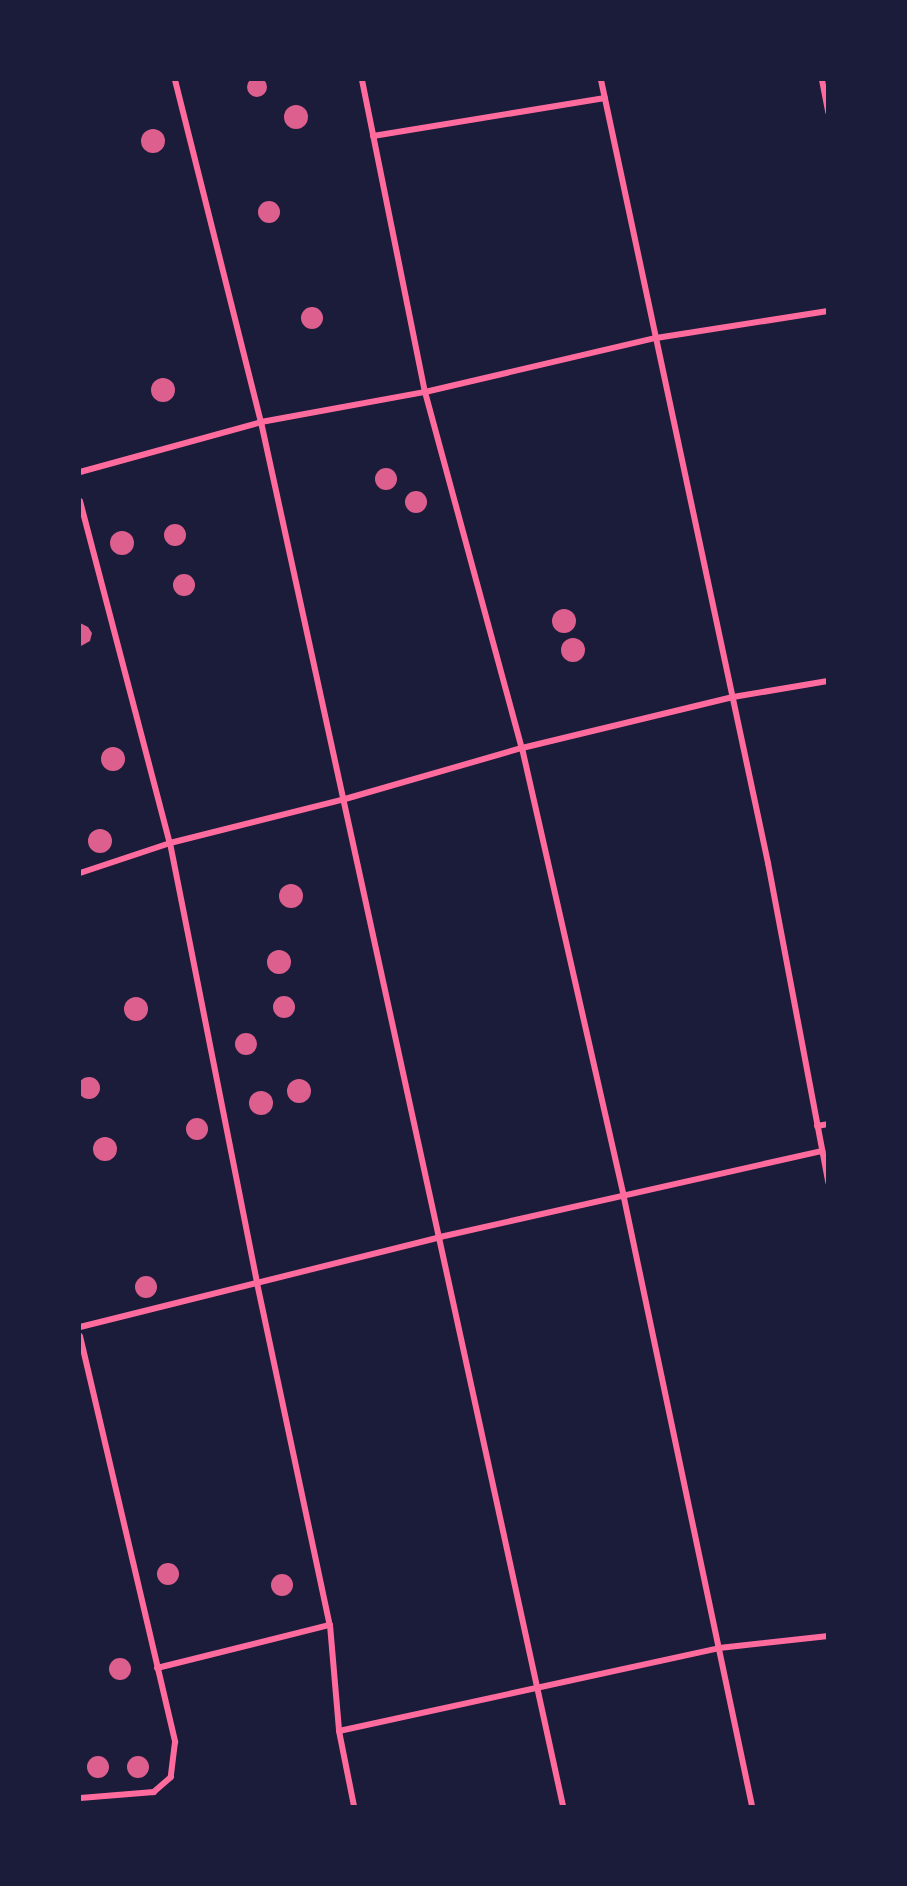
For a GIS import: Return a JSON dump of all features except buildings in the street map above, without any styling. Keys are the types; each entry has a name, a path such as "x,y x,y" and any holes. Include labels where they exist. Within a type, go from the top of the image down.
{"street":[{"path":"175,80 261,422 440,1237 472,1400 540,1690 563,1806"},
{"path":"362,80 425,392 522,748 624,1198 752,1806"},
{"path":"601,80 733,696 828,1182"},
{"path":"822,80 828,112"},
{"path":"374,136 605,98"},
{"path":"80,472 261,422 425,392 656,338 828,311"},
{"path":"80,501 170,843 256,1283 330,1625 339,1731 354,1806"},
{"path":"80,873 170,843 345,799 522,748 733,696 828,681"},
{"path":"817,1126 828,1124"},
{"path":"80,1327 440,1237 624,1198 822,1151"},
{"path":"80,1336 176,1742 171,1777 154,1792 80,1798"},
{"path":"157,1668 330,1625"},
{"path":"339,1731 540,1690 719,1648 828,1636"}]}
